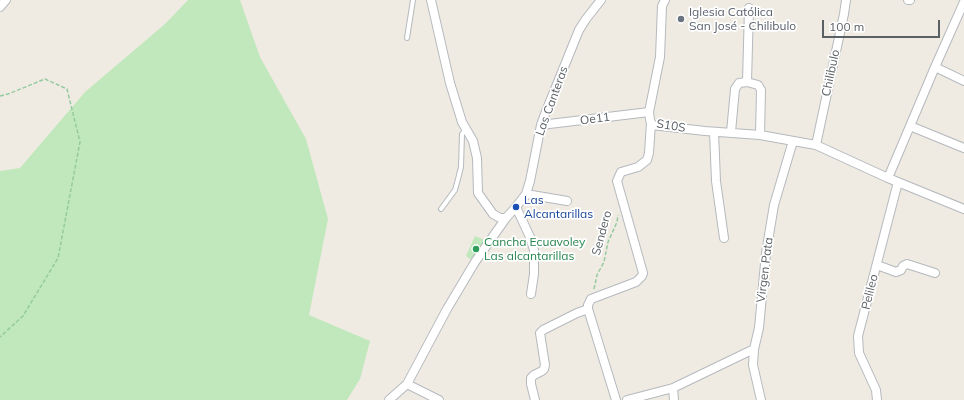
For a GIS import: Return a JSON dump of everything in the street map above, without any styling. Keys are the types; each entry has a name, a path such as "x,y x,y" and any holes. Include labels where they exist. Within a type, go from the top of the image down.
{"street":[{"path":"0,7 6,0"},
{"path":"431,0 450,83 462,122 473,141 477,158 478,193 493,214 500,218 506,218"},
{"name":"Las Canteras","path":"407,384 447,309 475,262 506,218 526,194 541,125 579,30 601,0"},
{"name":"S10S","path":"665,0 662,6 660,57 649,112 652,124 714,132 760,135 816,145 888,178 964,209"},
{"name":"Chilibulo","path":"816,145 846,0"},
{"path":"888,178 964,1"},
{"path":"747,82 749,8"},
{"path":"935,66 964,81"},
{"path":"731,132 736,87 741,82 747,82 758,85 761,90 760,135"},
{"name":"Oe11","path":"541,125 649,112"},
{"path":"616,400 588,309 588,302 591,299 636,282 642,276 643,273 617,181 621,172 638,167 647,160 649,153 651,123"},
{"path":"910,126 964,148"},
{"path":"714,132 716,181 724,238"},
{"name":"Virgen Pata","path":"761,400 753,365 754,349 759,328 766,253 774,205 793,141"},
{"name":"Pelileo","path":"877,400 876,390 859,353 858,336 898,182"},
{"path":"526,194 567,201"},
{"path":"516,207 530,237 534,250 534,274 531,294"},
{"path":"876,265 896,272 908,264 935,273"},
{"path":"535,400 531,378 544,369 545,365 540,333 570,316 588,309"},
{"path":"627,400 672,388 754,349"},
{"path":"389,400 407,384 439,400"},
{"path":"672,388 674,400"}],"lane":[{"path":"407,38 413,0"},
{"path":"441,209 455,190 460,167 462,134 466,129"}],"path":[{"path":"0,96 45,79 67,89 80,142 58,258 23,316 0,337"},
{"name":"Sendero","path":"591,299 597,275 604,262 608,242 617,222 618,215"}],"green space":[{"path":"188,0 240,0 260,57 306,139 328,219 309,315 370,341 360,379 347,400 0,400 0,171 20,168 85,92 165,24"},
{"name":"Cancha Ecuavoley Las alcantarillas","path":"475,236 487,241 475,262 466,256"}],"place":[{"name":"Iglesia Católica San José - Chilibulo","path":"681,19"},
{"name":"Las Alcantarillas","path":"516,207"},
{"name":"Cancha Ecuavoley Las alcantarillas","path":"476,249"}]}
